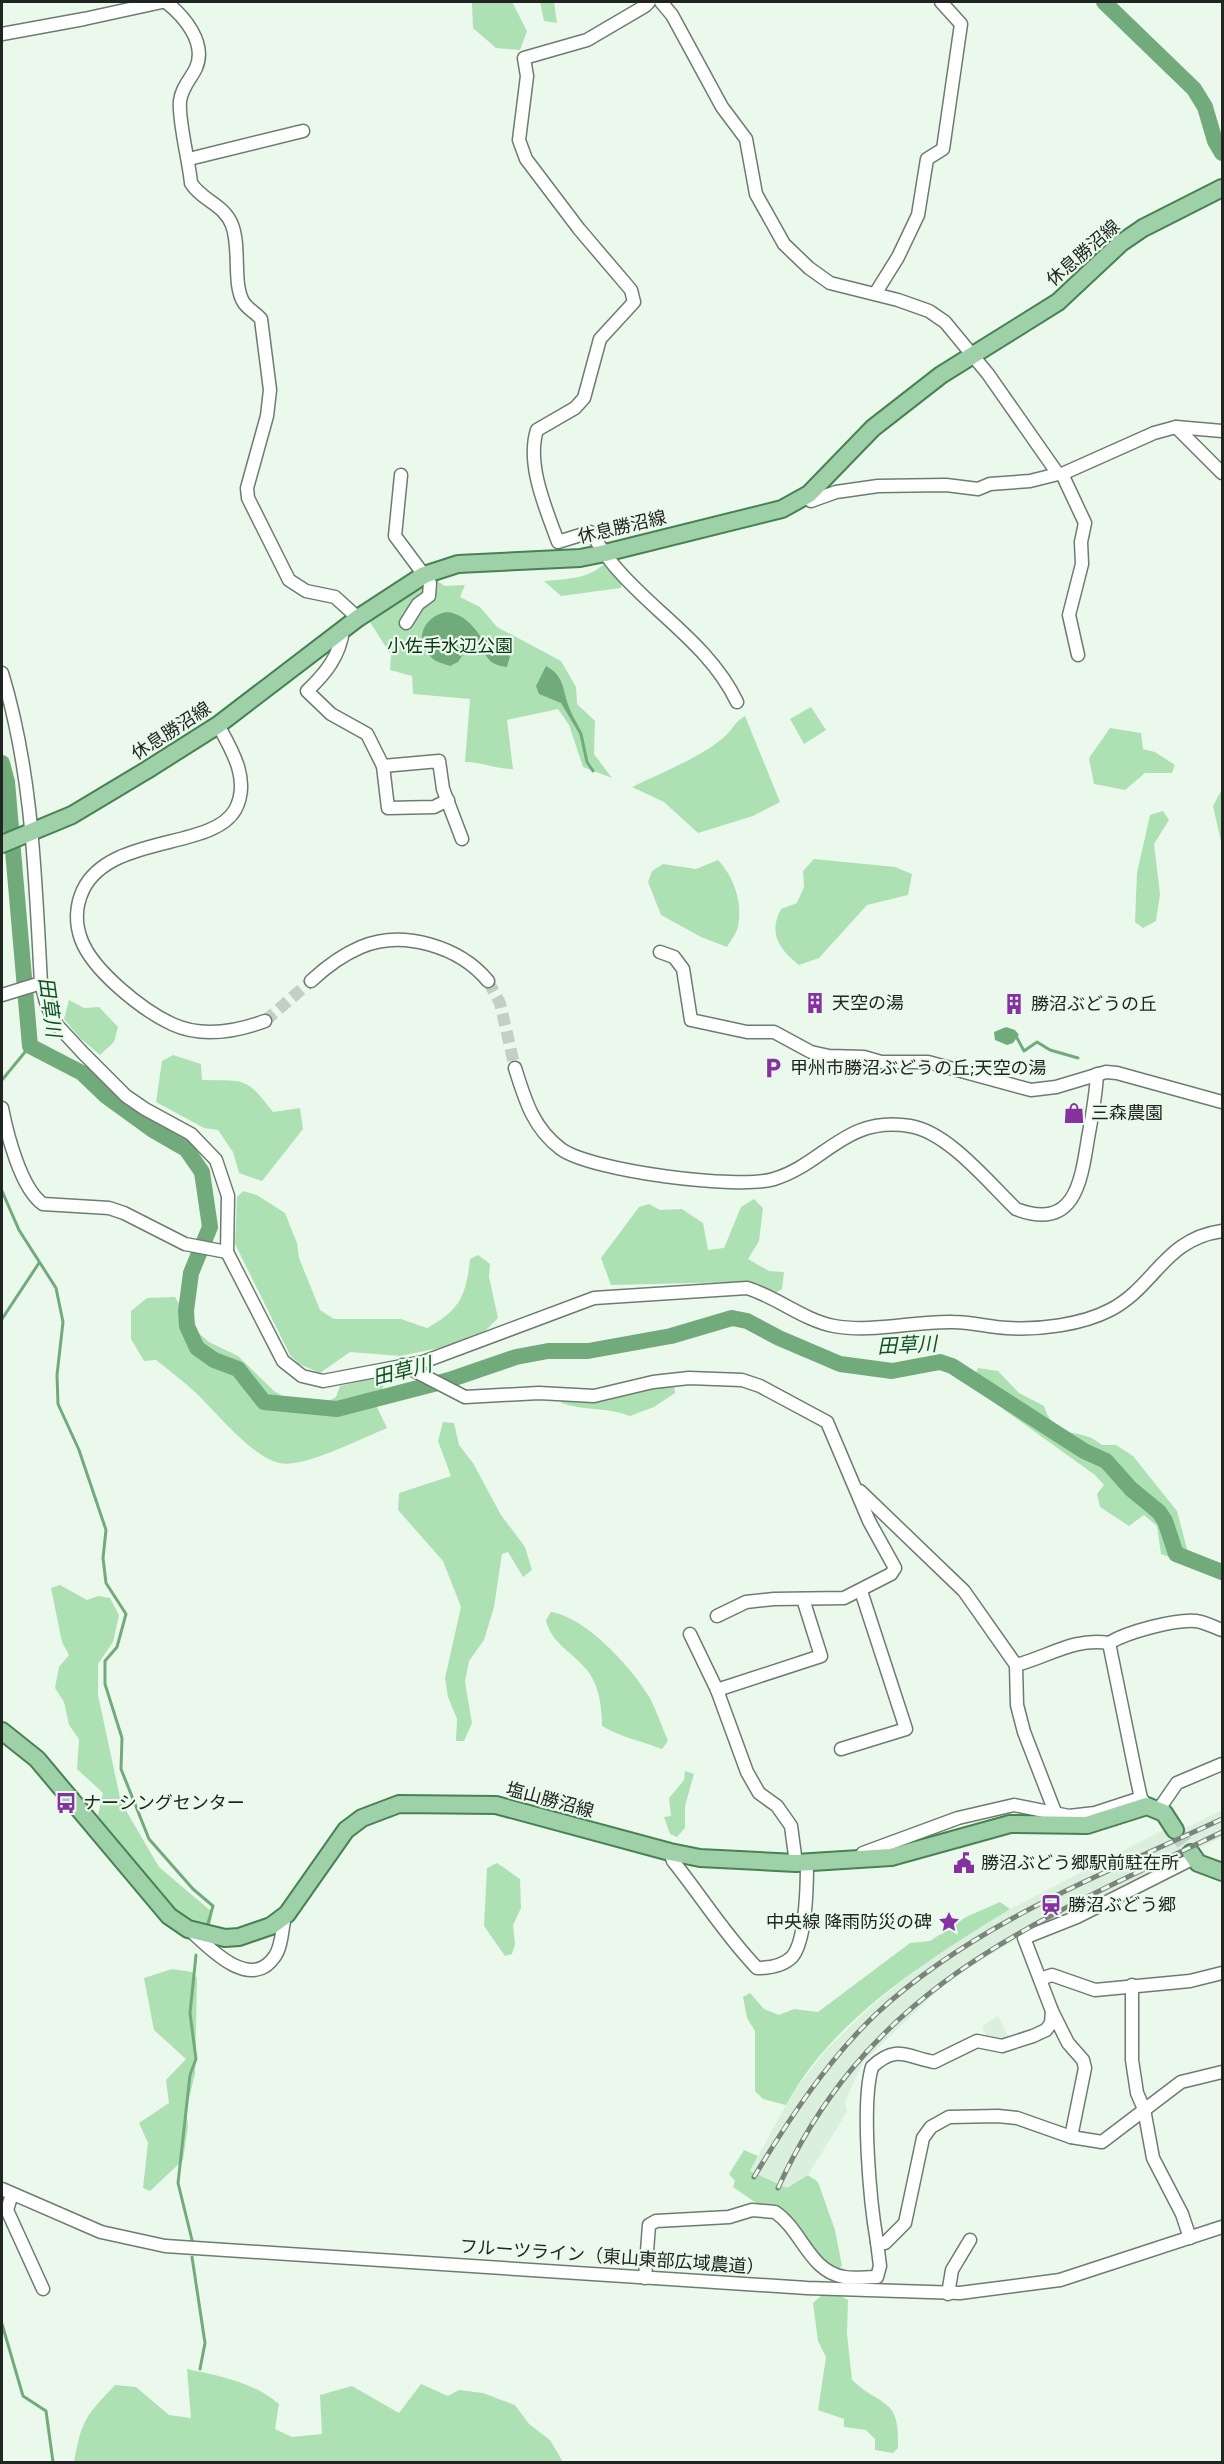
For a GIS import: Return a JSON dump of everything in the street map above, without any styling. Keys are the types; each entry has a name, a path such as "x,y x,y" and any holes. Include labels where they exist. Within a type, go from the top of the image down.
{"main road":[{"name":"休息勝沼線","path":"3,844 72,815 218,725 358,618 424,575 458,564 580,558 782,509 806,496 873,428 942,375 1058,302 1121,243 1143,228 1222,188"},
{"name":"塩山勝沼線","path":"2,1731 37,1759 169,1916 190,1930 225,1938 254,1933 285,1916 346,1830 362,1818 399,1804 496,1805 700,1858 802,1863 891,1857 1010,1824 1087,1825 1149,1804"},
{"path":"1149,1804 1175,1830"},
{"path":"1192,1856 1207,1868 1222,1872"}],"street":[{"path":"2,34 164,2 189,24 199,52 199,61 183,89 180,103 191,183 197,192 225,212 232,225 238,244 239,291 244,304 261,319 270,390 267,416 247,488 248,498 289,580 306,591 335,597 358,618"},
{"path":"649,2 587,40 524,58 527,76 519,140 526,159 579,230 632,290 634,302 600,339 585,398 575,408 537,430 532,445 545,506 558,542 590,531 605,553 642,594 702,649 729,685 737,702"},
{"path":"661,2 672,15 722,107 746,139 756,194 784,244 809,268 830,283 929,311 945,322 973,355 1060,474 1085,523 1081,542 1082,564 1069,615 1078,655"},
{"path":"875,294 898,257 918,215 927,159 943,149 961,24 941,2"},
{"path":"189,159 303,130"},
{"path":"1176,427 1222,473"},
{"path":"806,496 811,501 836,492 893,485 946,485 978,489 990,484 1030,481 1060,474 1154,433 1176,427 1222,431"},
{"path":"401,475 395,536 430,583 429,596 418,604 405,623"},
{"path":"343,630 342,643 326,673 307,691 331,714 367,734 383,766 388,808 434,807 448,800"},
{"path":"2,673 23,752 27,834 41,983 47,1006 57,1025 126,1096 144,1109 191,1134 216,1160 228,1196 227,1252 283,1361 302,1377 323,1381 444,1356 556,1310 594,1298 727,1288 747,1288 763,1293 824,1323 855,1329 953,1322 1008,1328 1054,1325 1104,1313 1120,1305 1179,1246 1203,1234 1222,1231"},
{"path":"218,725 233,753 242,783 234,812 215,826 106,863 87,882 80,897 77,923 80,937 92,960 155,1016 180,1028 210,1033 246,1028 265,1021"},
{"path":"383,766 439,761 448,800 462,839"},
{"path":"311,981 327,966 352,951 363,946 395,940 447,951 469,962 488,981"},
{"path":"660,952 674,957 683,969 691,1020 747,1032 774,1032 811,1052 829,1056 864,1057 881,1062 928,1062 1030,1090 1056,1087 1097,1074 1117,1073 1222,1102"},
{"path":"2,995 41,983"},
{"path":"515,1068 528,1110 538,1125 563,1150 596,1164 721,1182 757,1183 789,1173 847,1135 880,1126 912,1126 940,1138 1016,1209 1031,1215 1043,1215 1065,1206 1079,1188 1097,1074"},
{"path":"2,1108 6,1128 28,1190 43,1204 109,1208 124,1213 184,1244 227,1252"},
{"path":"403,1365 465,1396 539,1393 577,1397 676,1379 742,1380 785,1398 827,1422 857,1488 869,1521 895,1568 891,1574 844,1598 746,1602 717,1616"},
{"path":"857,1488 964,1592 1016,1665 1017,1705 1024,1732 1055,1812"},
{"path":"842,1749 906,1729 861,1591"},
{"path":"717,1690 821,1656 803,1599"},
{"path":"1016,1665 1033,1661 1061,1647 1082,1642 1109,1643 1118,1638 1181,1621 1197,1621 1222,1630"},
{"path":"670,1852 673,1861 711,1914 757,1968 783,1964 795,1952 802,1928 802,1863 791,1826 777,1806 759,1792 747,1772 717,1690 690,1634"},
{"path":"1109,1643 1149,1804"},
{"path":"856,1861 863,1853 958,1818 1014,1805 1069,1816 1149,1804 1177,1784 1222,1764"},
{"path":"1071,2137 1085,2068 1083,2060 1068,2043 1052,2011 1024,1938 1077,1917 1192,1856"},
{"path":"190,1930 220,1957 243,1970 257,1970 276,1955 285,1916"},
{"path":"1040,1978 1052,1975 1095,1990 1190,1981 1222,1973"},
{"path":"1132,1985 1132,2060 1137,2093 1144,2109 1154,2158 1182,2214 1190,2238"},
{"path":"645,2278 647,2233 650,2225 656,2221 729,2217 752,2210 775,2212 802,2239 819,2266 844,2277 877,2277 880,2266 873,2220 867,2094 872,2067 894,2054 913,2054 934,2062 977,2041 1002,2046 1046,2030 1051,2023 1052,2011"},
{"path":"877,2242 885,2243 905,2223 923,2138 931,2127 949,2117 1017,2118 1071,2137 1102,2142 1182,2082 1222,2072"},
{"path":"7,2192 6,2210 43,2289"},
{"name":"フルーツライン（東山東部広域農道）","path":"7,2192 101,2232 165,2246 926,2294 988,2292 1060,2280 1222,2227"},
{"path":"948,2294 952,2270 970,2240"}],"shaded area":[{"path":"447,612 467,620 481,637 479,644 470,644 458,662 450,666 431,657 422,641 422,634 428,622 433,617"},
{"path":"485,639 497,643 510,656 507,667 497,665 487,658 481,645"},
{"path":"546,666 560,679 570,710 582,733 580,735 561,703 539,694 536,686"},
{"path":"1006,1027 1015,1030 1019,1035 1013,1043 1007,1045 995,1040 994,1032"},
{"path":"1222,1810 1222,1837 1039,1926 958,1974 934,1994 863,2062 845,2102 847,2112 808,2175 788,2189 750,2171 792,2094 826,2050 868,2009 926,1961 1010,1909 1167,1828 1172,1835"},
{"path":"998,2016 1010,2040 1002,2043 988,2039 982,2026"}],"green space":[{"path":"472,2 512,2 527,31 520,50 496,48 473,28"},
{"path":"540,2 554,2 557,23 544,21"},
{"path":"606,562 622,579 621,588 561,596 544,581 585,575 600,568"},
{"name":"小佐手水辺公園","path":"434,579 445,586 465,585 460,597 480,607 497,627 561,661 576,687 577,704 595,721 594,754 612,778 583,767 569,725 558,709 507,720 513,769 465,762 470,699 413,694 412,676 390,670 391,655 368,619"},
{"path":"811,707 826,730 804,744 790,719"},
{"path":"745,716 780,802 753,816 698,833 664,802 632,787 702,753 723,738"},
{"path":"1110,728 1141,733 1143,749 1155,752 1175,765 1172,773 1145,773 1125,790 1094,784 1089,758"},
{"path":"1222,789 1222,846 1213,806"},
{"path":"1163,811 1169,820 1154,844 1160,894 1156,921 1143,928 1135,922 1137,873 1150,815"},
{"path":"814,859 895,867 912,874 908,895 867,905 819,958 799,965 781,947 776,933 777,918 781,909 797,903 804,887 803,871"},
{"path":"718,860 733,882 739,908 737,929 727,947 701,937 661,915 648,882 652,871 663,864 696,869"},
{"path":"69,1000 84,1008 99,1007 118,1027 114,1042 100,1055 79,1037 64,1019"},
{"path":"173,1055 201,1064 202,1080 236,1081 250,1086 273,1112 300,1108 303,1129 262,1181 239,1173 233,1152 218,1130 204,1128 156,1102 162,1061"},
{"path":"243,1191 257,1195 285,1213 297,1243 299,1258 320,1310 334,1319 401,1319 427,1328 447,1315 459,1301 466,1283 470,1259 478,1255 490,1264 489,1277 498,1318 485,1331 444,1347 400,1356 350,1352 320,1373 299,1364 290,1355 235,1244 237,1197"},
{"path":"754,1199 763,1208 759,1241 748,1259 769,1271 784,1272 782,1289 775,1293 756,1283 735,1282 611,1285 601,1258 639,1207 649,1204 660,1210 682,1209 703,1223 708,1250 724,1248 741,1207"},
{"path":"175,1297 194,1329 209,1342 238,1356 274,1391 309,1411 336,1397 340,1386 378,1377 384,1385 376,1405 387,1428 333,1452 302,1461 290,1464 268,1459 246,1443 195,1392 156,1360 144,1361 131,1339 131,1311 147,1298"},
{"path":"978,1368 998,1371 1019,1393 1044,1406 1055,1426 1062,1430 1093,1439 1102,1445 1116,1445 1133,1456 1177,1511 1187,1549 1177,1560 1161,1554 1157,1526 1144,1515 1129,1526 1100,1507 1097,1494 1104,1485 1095,1475 971,1386"},
{"path":"674,1384 675,1393 654,1407 630,1416 561,1403 563,1399"},
{"path":"443,1422 454,1423 459,1445 473,1463 501,1515 525,1547 532,1570 523,1577 508,1552 502,1554 494,1607 484,1640 469,1661 465,1682 472,1723 464,1741 456,1741 457,1719 448,1697 445,1678 461,1607 443,1561 398,1510 399,1493 451,1476 438,1441"},
{"path":"60,1585 87,1600 98,1596 110,1598 119,1615 113,1642 98,1664 98,1695 121,1802 159,1867 212,1912 211,1923 200,1926 177,1913 97,1820 103,1793 77,1769 79,1739 69,1725 64,1702 55,1688 59,1667 69,1655 62,1642 51,1588"},
{"path":"551,1612 579,1623 593,1633 632,1673 650,1698 668,1741 662,1749 623,1736 602,1726 600,1704 594,1682 586,1669 552,1635 546,1620"},
{"path":"685,1771 694,1774 685,1806 685,1828 677,1837 670,1834 664,1817 671,1816 669,1798 684,1780"},
{"path":"497,1863 520,1879 521,1908 513,1925 515,1944 512,1954 505,1956 484,1926 487,1868"},
{"path":"1000,1902 1010,1909 916,1970 856,2018 806,2073 786,2105 763,2099 755,2091 755,2031 747,2018 743,1997 750,1993 764,2009 779,2015 794,2009 818,2012 910,1943 930,1941 966,1917"},
{"path":"172,1969 192,1972 197,1978 195,2074 186,2110 188,2126 183,2160 150,2191 143,2188 148,2143 139,2123 169,2103 166,2080 186,2059 154,2030 144,1978"},
{"path":"744,2150 758,2156 750,2171 787,2188 808,2175 818,2182 835,2230 842,2266 834,2273 821,2262 784,2211 759,2205 733,2187 735,2181 729,2174"},
{"path":"822,2295 839,2295 848,2300 847,2334 852,2380 893,2412 898,2432 898,2448 893,2453 875,2450 875,2439 866,2430 844,2427 844,2419 818,2410 826,2357 818,2341 813,2303"},
{"path":"187,2369 236,2381 269,2396 279,2404 275,2429 292,2437 322,2434 320,2395 352,2386 399,2413 421,2384 448,2396 459,2390 483,2393 515,2405 529,2424 550,2440 563,2462 74,2462 86,2419 115,2385 136,2387 169,2415 191,2418"}],"waterway":[{"path":"1104,2 1194,89 1205,107 1215,141 1222,153"},
{"path":"581,734 587,762 593,771"},
{"name":"田草川","path":"2,763 7,782 30,1046 82,1073 106,1096 153,1130 186,1149 202,1172 210,1227 191,1273 186,1311 187,1326 197,1348 214,1360 238,1369 264,1402 337,1409 449,1380 516,1357 548,1351 588,1351 671,1336 732,1318 747,1321 779,1338 840,1364 892,1371 940,1362 952,1366 1084,1451 1106,1461 1131,1489 1159,1512 1165,1521 1176,1554 1222,1572"},
{"path":"1017,1038 1024,1051 1037,1042 1050,1050 1078,1058"},
{"path":"2,1080 30,1046"},
{"path":"2,1191 19,1230 56,1288 63,1322 57,1375 58,1404 79,1450 106,1530 103,1558 106,1583 126,1614 117,1647 105,1661 105,1684 122,1738 121,1769 149,1839 193,1889 213,1906 207,1927"},
{"path":"2,1319 39,1263"},
{"path":"192,2240 178,2183 190,2075 196,2059 190,2013 196,1955"},
{"path":"192,2257 205,2343 200,2369"},
{"path":"2,2324 23,2396 46,2411 53,2462"}],"tunnel":[{"path":"265,1021 311,981"},
{"path":"488,981 500,1003 515,1068"},
{"path":"1175,1830 1191,1853"}],"railway":[{"path":"754,2177 795,2112 841,2051 876,2014 914,1982 997,1927 1042,1903 1222,1819"},
{"path":"778,2188 816,2118 860,2059 910,2010 964,1968 1023,1931 1086,1897 1222,1832"}],"place":[{"name":"天空の湯","path":"815,1003"},
{"name":"勝沼ぶどうの丘","path":"1014,1004"},
{"name":"甲州市勝沼ぶどうの丘;天空の湯","path":"773,1068"},
{"name":"三森農園","path":"1074,1113"},
{"name":"ナーシングセンター","path":"66,1803"},
{"name":"勝沼ぶどう郷駅前駐在所","path":"964,1863"},
{"name":"勝沼ぶどう郷","path":"1051,1905"},
{"name":"中央線 降雨防災の碑","path":"949,1922"}]}
